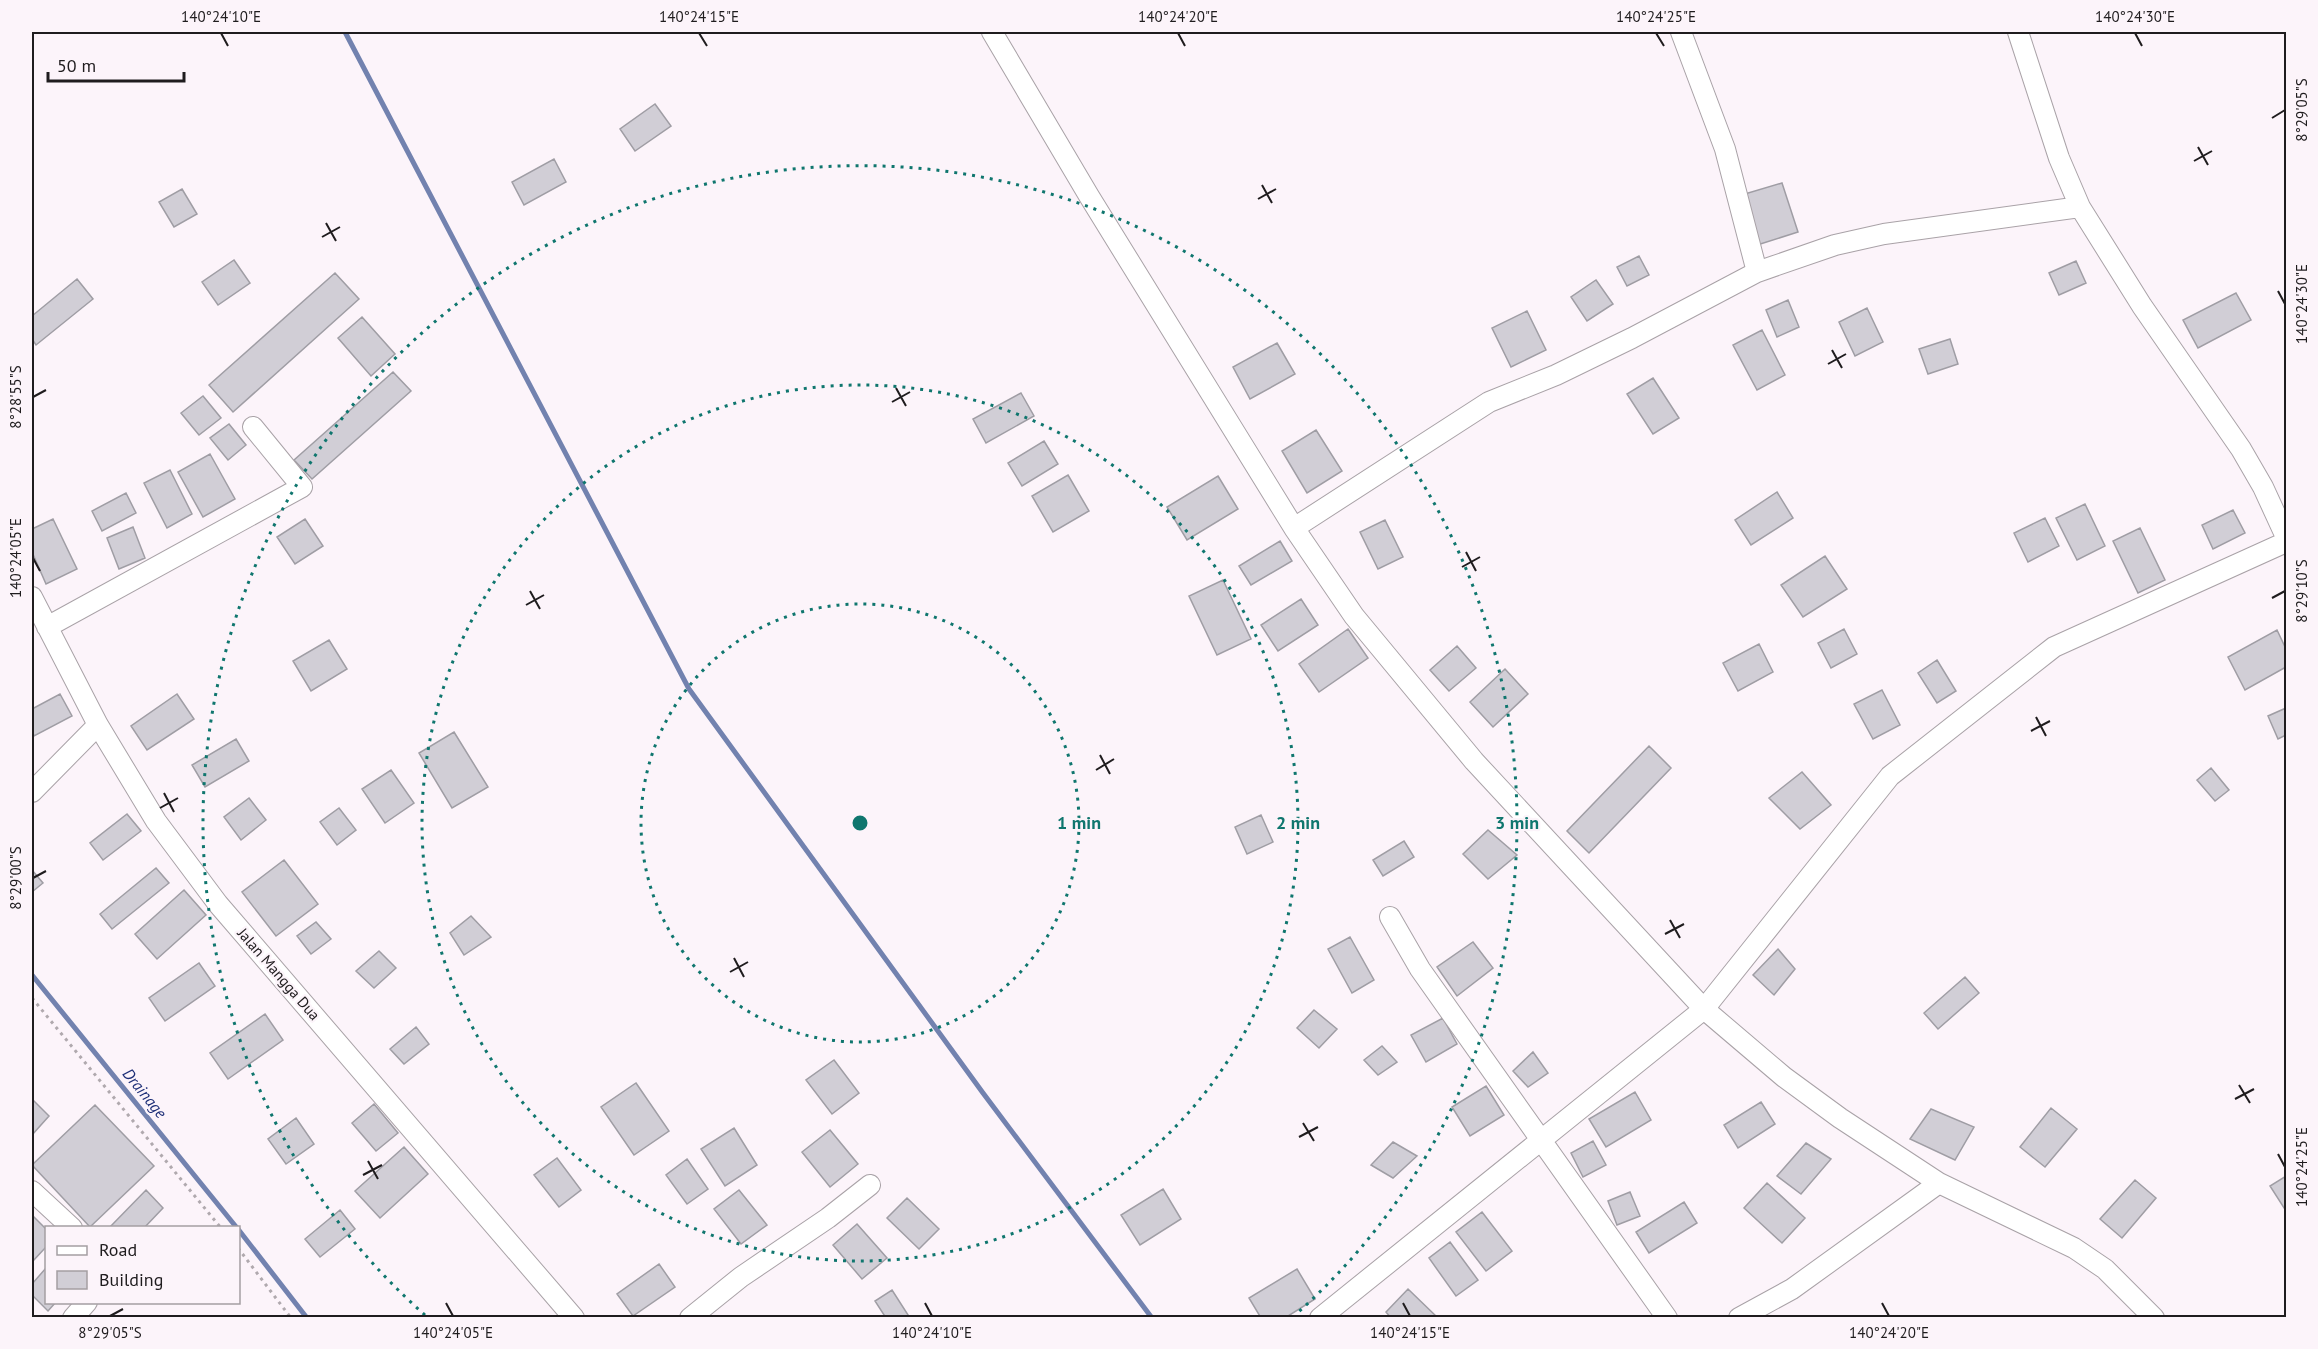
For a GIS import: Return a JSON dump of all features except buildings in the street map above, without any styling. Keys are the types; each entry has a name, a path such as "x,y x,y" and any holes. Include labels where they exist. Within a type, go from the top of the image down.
{"street":[{"path":"992,32 1089,196 1294,528 1354,616 1474,761 1704,1009 1784,1077 1840,1118 1939,1183 2074,1248 2105,1269 2154,1317"},
{"path":"1681,32 1725,148 1757,273"},
{"path":"2018,32 2059,158 2080,207 2142,306 2241,449 2263,487 2286,537"},
{"path":"1294,528 1489,402 1556,375 1621,344 1757,273 1834,245 1884,234 2080,207"},
{"path":"47,627 302,487 253,427"},
{"path":"1320,1317 1704,1009 1890,776 2054,647 2286,542"},
{"name":"Jalan Mangga Dua","path":"32,597 98,725 156,821 218,904 574,1317"},
{"path":"32,792 98,725"},
{"path":"1390,917 1420,969 1667,1317"},
{"path":"1739,1317 1792,1289 1939,1183"},
{"path":"690,1317 741,1277 828,1218 870,1185"},
{"path":"32,1191 71,1226"},
{"path":"73,1317 85,1304"}],"path":[{"path":"32,998 220,1226"},
{"path":"240,1251 291,1317"}],"waterway":[{"path":"345,32 689,689 983,1093 1152,1318"},
{"name":"Drainage","path":"32,975 235,1226"},
{"name":"Drainage","path":"240,1232 307,1318"}]}
